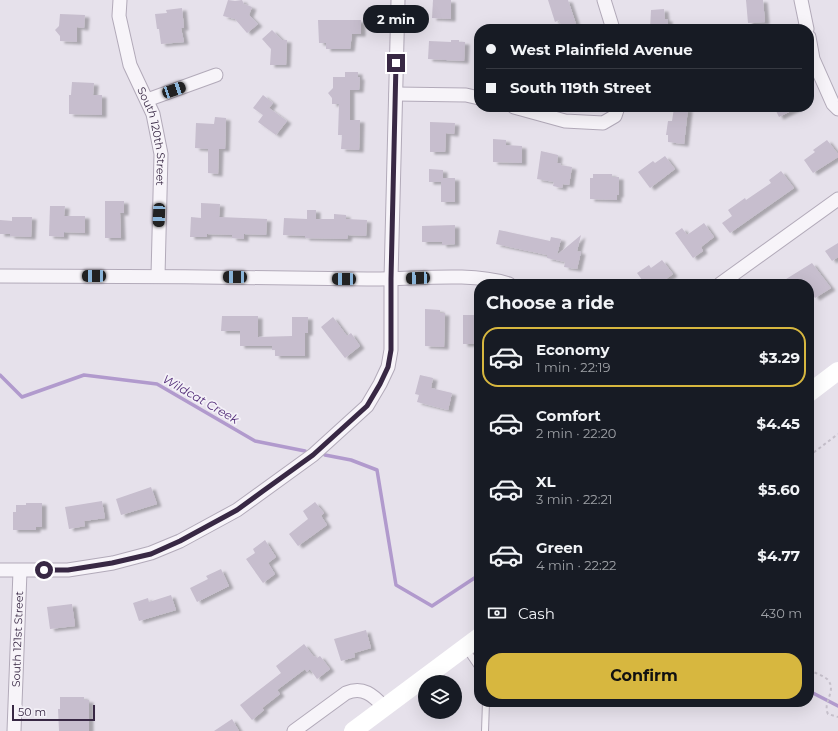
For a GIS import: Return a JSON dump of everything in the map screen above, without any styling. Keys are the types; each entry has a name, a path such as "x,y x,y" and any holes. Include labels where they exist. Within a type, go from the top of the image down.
{"main road":[{"path":"814,388 838,371"},
{"path":"353,731 474,641"}],"street":[{"name":"South 120th Street","path":"120,0 120,16 130,65 154,114 161,154 158,276"},
{"path":"0,570 68,570 112,563 151,554 180,541 237,510 313,455 367,406 388,367 391,350 391,279 398,0"},
{"path":"604,0 611,24"},
{"path":"801,0 806,24"},
{"path":"814,61 833,104 838,109"},
{"path":"147,100 216,75"},
{"path":"396,94 466,95 474,97"},
{"path":"533,112 566,121 603,123 615,116 616,112"},
{"path":"727,279 838,199"},
{"path":"0,276 158,276 391,279 458,277 483,279"},
{"name":"South 121st Street","path":"14,731 20,571"},
{"path":"294,731 352,690 360,690 368,693 376,698 384,707"}],"lane":[{"path":"465,648 474,661"},
{"path":"485,731 486,707"}],"path":[{"path":"814,452 838,434"},
{"path":"814,672 830,682 833,689 826,707 828,714 838,717"}],"building":[{"path":"228,0 242,0 244,4 252,7 249,15 258,24 247,33 235,19 223,16"},
{"path":"433,0 451,0 451,19 432,18"},
{"path":"548,0 568,0 576,24 560,24 559,20 555,22"},
{"path":"746,0 763,0 765,22 748,23"},
{"path":"182,8 184,28 181,28 184,42 161,44 155,14 167,13 166,10"},
{"path":"664,9 665,19 668,19 668,24 650,24 651,10"},
{"path":"60,14 85,15 84,28 77,27 77,42 60,41 60,36 55,30 59,26"},
{"path":"318,20 361,20 361,34 352,34 350,49 326,49 326,43 319,43"},
{"path":"272,30 282,40 287,40 286,65 270,65 271,49 262,39"},
{"path":"451,40 465,42 464,61 428,59 429,41 451,42"},
{"path":"345,72 358,72 358,77 360,77 359,90 350,90 350,120 360,120 359,150 341,149 342,135 338,135 339,104 332,104 332,98 328,93 333,88 333,77 345,77"},
{"path":"72,82 94,83 93,95 102,95 102,115 69,114 69,95 71,95"},
{"path":"263,95 273,103 269,108 287,121 276,135 258,122 263,115 253,108"},
{"path":"673,112 688,112 684,144 668,142 668,135 666,135 668,121 672,121"},
{"path":"776,112 789,112 779,117"},
{"path":"215,117 226,118 225,149 219,149 218,174 208,173 208,149 195,148 196,123 214,124"},
{"path":"430,122 455,123 454,134 446,133 445,152 430,152"},
{"path":"493,139 506,140 506,145 522,146 522,163 493,162"},
{"path":"827,140 838,154 838,157 813,173 804,160 815,152 813,150"},
{"path":"541,151 558,155 557,163 572,167 569,185 563,184 562,188 553,186 554,182 537,179"},
{"path":"665,156 675,169 650,188 638,172 653,161 655,163"},
{"path":"429,169 443,170 443,178 455,178 455,202 441,202 441,182 429,182"},
{"path":"781,171 794,188 730,233 722,223 732,216 728,210 771,183 769,180"},
{"path":"593,174 612,174 612,177 619,177 619,195 617,195 617,200 590,199 590,178 593,178"},
{"path":"105,201 124,201 124,213 120,213 121,238 105,238"},
{"path":"201,203 220,204 219,217 267,219 266,235 244,234 244,239 232,238 232,235 207,234 207,237 190,237 191,217 201,218"},
{"path":"50,206 65,206 64,216 85,216 85,233 64,232 64,237 49,236"},
{"path":"307,210 316,210 316,219 334,219 334,214 346,215 346,219 367,220 366,236 348,235 347,239 305,238 305,236 283,235 284,218 307,219"},
{"path":"12,217 32,217 31,237 0,234 0,220 12,221"},
{"path":"704,223 714,237 701,247 703,251 693,258 675,233 682,228 687,235"},
{"path":"455,225 455,244 442,245 442,242 422,242 422,226"},
{"path":"499,230 550,241 551,237 561,239 557,255 581,235 577,251 581,252 577,269 564,267 565,262 547,258 547,255 496,244"},
{"path":"838,243 838,257 832,261 825,251"},
{"path":"662,260 673,274 666,279 641,279 637,273 649,265 651,268"},
{"path":"812,263 831,288 815,298 814,279 786,279"},
{"path":"425,309 440,310 440,313 445,313 444,347 425,346"},
{"path":"463,315 474,315 474,344 463,344"},
{"path":"222,316 258,316 258,337 292,336 292,317 308,317 308,333 305,333 305,356 275,356 275,350 272,350 272,346 240,346 240,331 221,331"},
{"path":"333,317 347,336 351,333 360,346 345,358 321,327"},
{"path":"420,375 433,378 431,388 452,393 448,410 417,402 419,395 415,394"},
{"path":"151,487 157,504 121,515 116,499"},
{"path":"102,501 105,518 84,521 85,526 69,529 65,507"},
{"path":"315,502 324,513 321,516 327,525 298,546 289,534 308,519 303,511"},
{"path":"26,503 42,503 42,527 36,527 36,530 13,530 13,512 16,512 16,505 26,505"},
{"path":"265,540 276,557 268,563 275,574 263,583 246,559 255,553 253,549"},
{"path":"221,569 229,586 197,602 190,588 208,579 206,576"},
{"path":"171,595 176,610 139,621 133,603 148,598 149,602"},
{"path":"72,604 75,626 50,629 47,607"},
{"path":"366,630 371,648 354,653 355,657 341,661 334,639"},
{"path":"304,644 314,657 316,656 317,658 320,656 330,669 317,679 310,669 307,672 305,669 277,690 280,694 262,708 264,710 252,720 240,705 281,673 276,666"},
{"path":"60,697 84,697 84,700 89,700 89,731 59,731 58,709 60,709"},
{"path":"232,719 239,731 214,731"}],"waterway":[{"name":"Wildcat Creek","path":"0,375 22,397 84,375 157,384 255,441 305,451"},
{"name":"Wildcat Creek","path":"325,455 351,460 377,470 396,585 432,606 474,578"},
{"name":"Wildcat Creek","path":"814,694 838,706"}],"route":[{"path":"44,570 68,570 112,563 151,554 180,541 237,510 313,455 367,406 388,367 391,350 391,279 396,63"}]}
